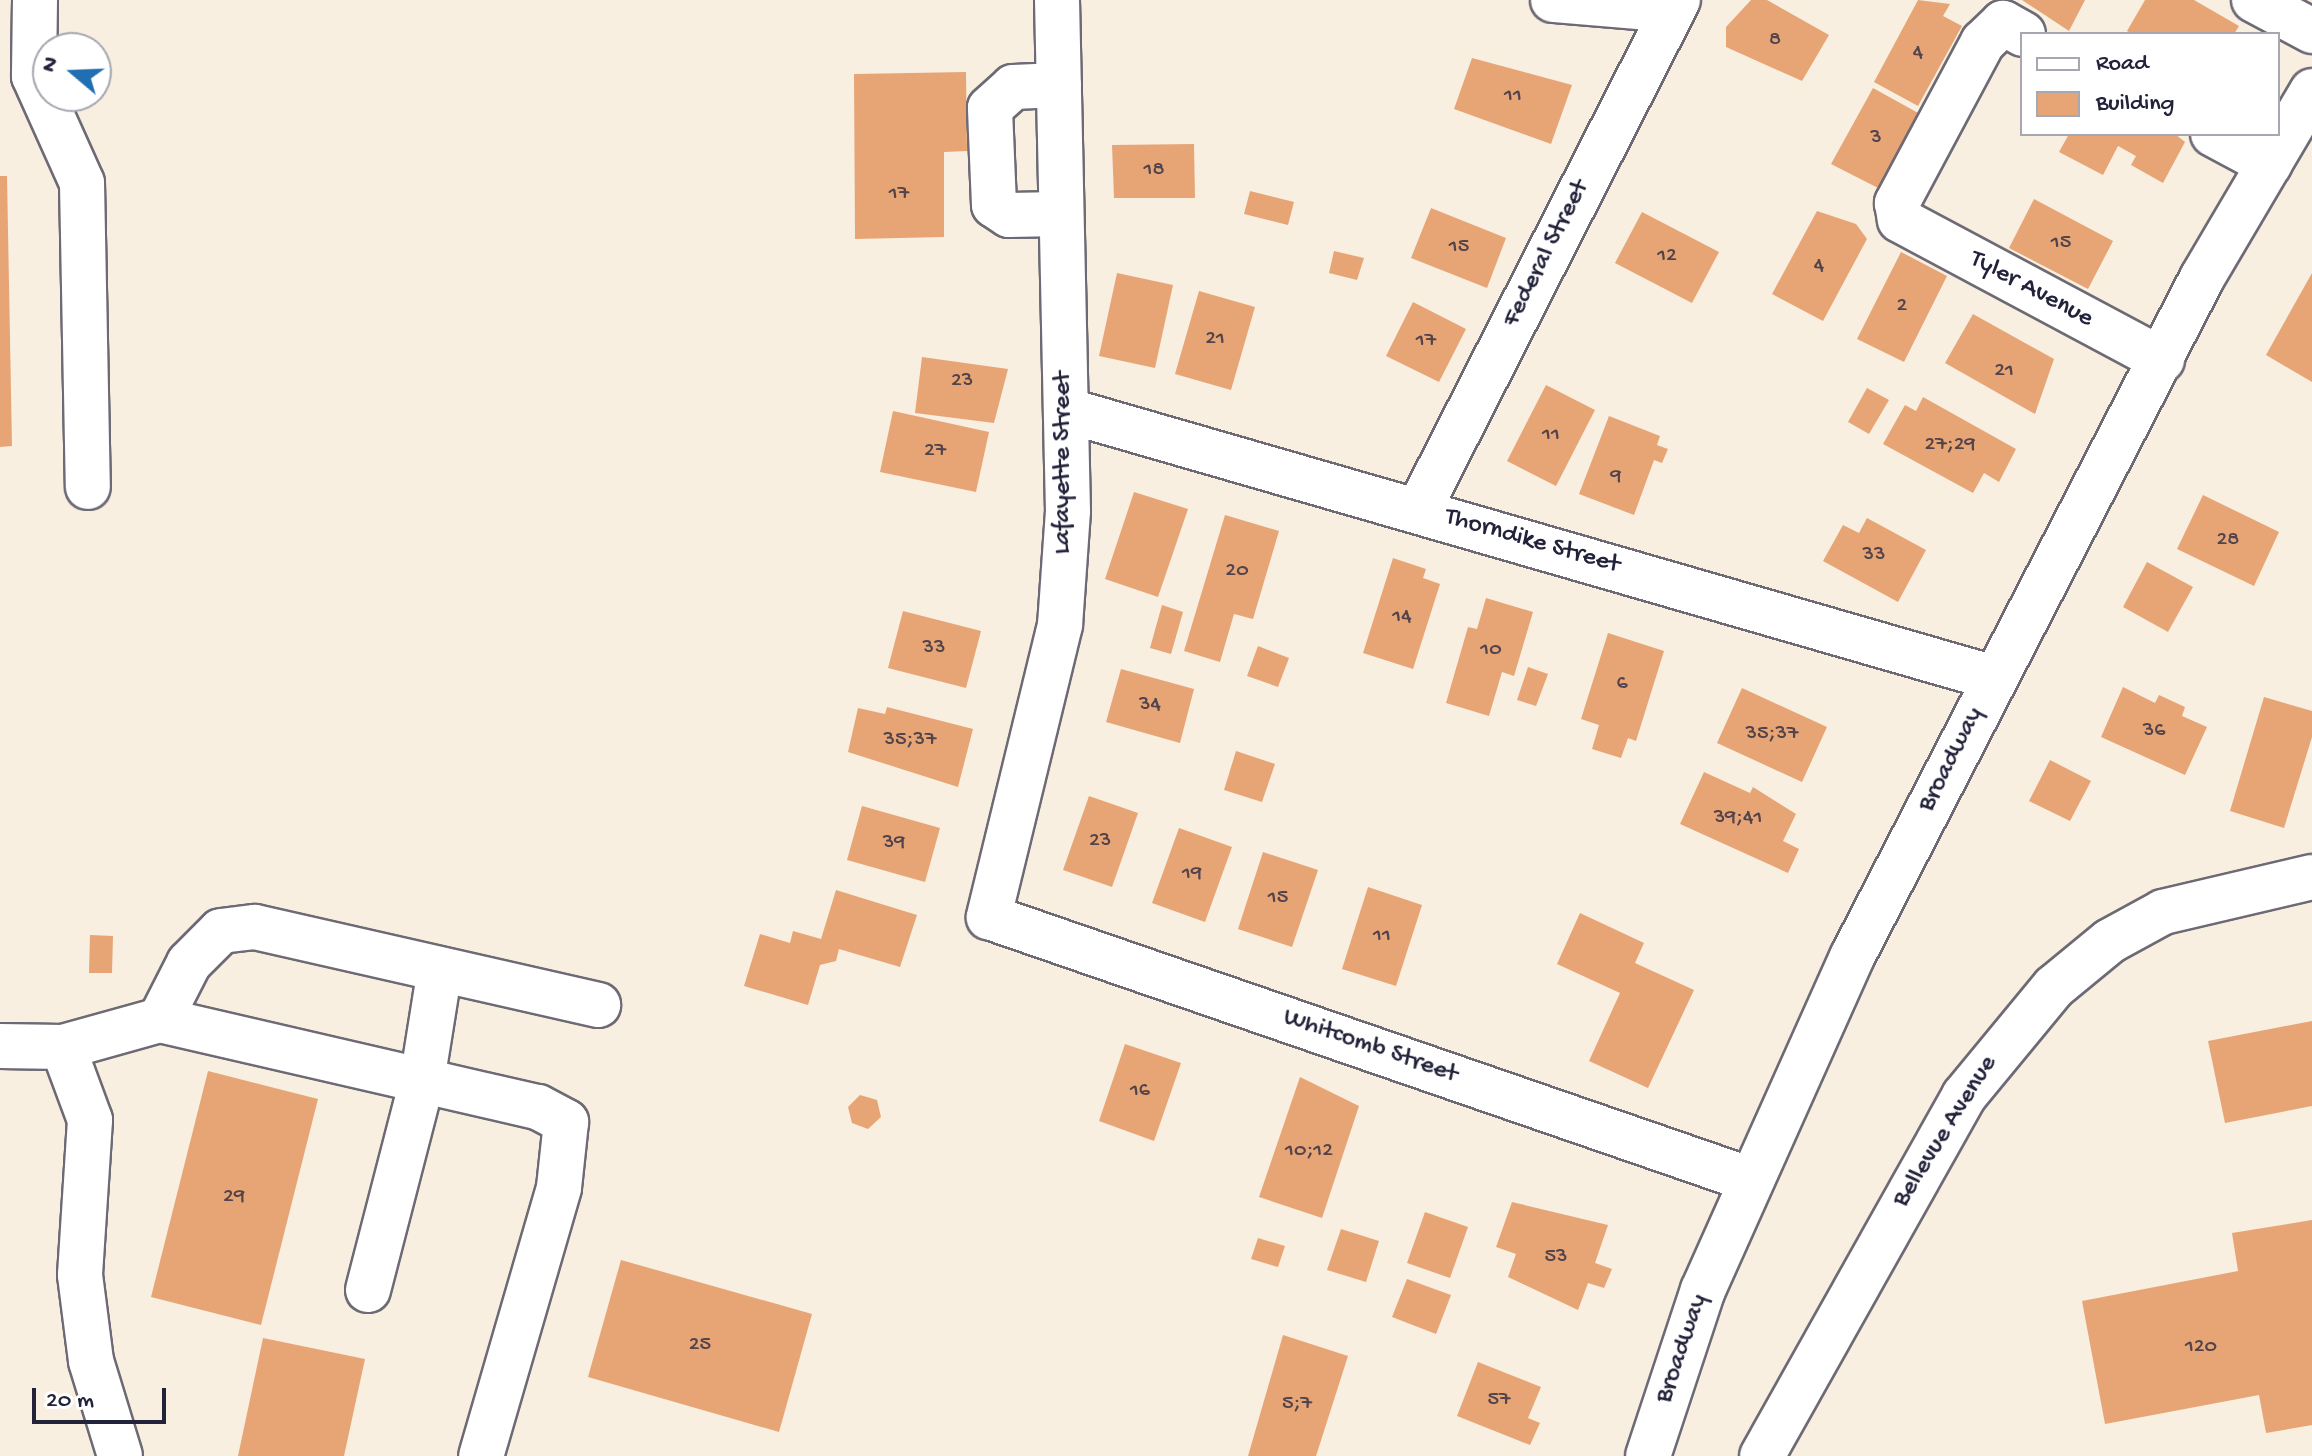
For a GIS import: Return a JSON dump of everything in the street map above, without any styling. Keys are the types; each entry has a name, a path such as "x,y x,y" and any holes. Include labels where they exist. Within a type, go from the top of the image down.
{"street":[{"path":"35,0 34,76 82,183 88,487"},
{"name":"Lafayette Street","path":"989,917 1060,625 1069,411 1059,214 1057,0"},
{"path":"1553,0 1675,5"},
{"path":"2254,0 2312,31"},
{"name":"Federal Street","path":"1419,509 1675,5"},
{"name":"Tyler Avenue","path":"2013,28 1983,42 1897,203 1900,220 2162,360"},
{"path":"1059,85 1013,87 990,108 994,205 1009,215 1059,214"},
{"name":"Broadway","path":"1648,1456 1703,1290 1852,957 1994,678 2162,360 2312,91"},
{"path":"2217,136 2269,164"},
{"name":"Thorndike Street","path":"1069,411 1419,509 1994,678"},
{"name":"Bellevue Avenue","path":"1762,1456 1964,1096 2044,997 2110,941 2163,912 2312,877"},
{"name":"Whitcomb Street","path":"989,917 1751,1180"},
{"path":"160,1020 189,963 221,931 255,927 598,1005"},
{"path":"368,1290 422,1081 440,969"},
{"path":"0,1046 63,1047 160,1020 538,1107 566,1122 559,1188 481,1456"},
{"path":"63,1047 90,1120 80,1275 91,1361 120,1456"}],"building":[{"path":"1751,0 1767,0 1829,35 1802,81 1726,47 1726,27"},
{"path":"1918,0 1950,4 1943,16 1962,26 1918,106 1874,82"},
{"path":"2022,0 2085,0 2069,31"},
{"path":"2145,0 2194,0 2239,26 2235,32 2127,31"},
{"path":"1472,58 1572,85 1551,144 1454,109"},
{"path":"966,72 967,151 944,152 944,237 855,239 854,74"},
{"path":"1873,88 1920,114 1880,189 1831,164"},
{"path":"2068,136 2178,136 2185,142 2163,183 2131,165 2136,156 2118,146 2103,175 2059,152"},
{"path":"1194,144 1195,198 1114,198 1112,145"},
{"path":"0,176 7,176 12,446 0,447"},
{"path":"1250,191 1294,202 1288,225 1244,214"},
{"path":"2034,199 2113,241 2088,289 2009,248"},
{"path":"1431,208 1506,238 1487,288 1411,258"},
{"path":"1817,211 1856,224 1867,239 1823,321 1772,294"},
{"path":"1642,212 1719,252 1692,303 1615,263"},
{"path":"1334,251 1364,258 1357,280 1329,273"},
{"path":"1901,252 1947,276 1904,362 1857,339"},
{"path":"1117,273 1173,285 1155,368 1099,356"},
{"path":"2312,273 2312,382 2266,355"},
{"path":"1199,291 1255,307 1231,390 1175,374"},
{"path":"1413,302 1466,329 1439,382 1386,356"},
{"path":"1973,314 2054,359 2035,414 1945,363"},
{"path":"922,357 1008,369 994,423 915,413"},
{"path":"1546,385 1595,410 1556,486 1507,461"},
{"path":"1867,388 1889,400 1869,434 1848,422"},
{"path":"1923,397 2016,449 1999,482 1984,473 1973,493 1883,444 1905,405 1916,411"},
{"path":"893,411 989,432 976,492 880,472"},
{"path":"1609,416 1660,436 1657,445 1668,449 1662,463 1654,460 1634,515 1579,494"},
{"path":"1134,492 1188,509 1158,597 1105,579"},
{"path":"2203,495 2279,532 2254,586 2177,549"},
{"path":"1225,515 1279,531 1253,619 1234,614 1220,662 1184,651"},
{"path":"1867,518 1926,550 1898,602 1823,561 1843,525 1859,533"},
{"path":"1393,558 1426,569 1423,578 1440,584 1413,669 1363,653"},
{"path":"2147,562 2193,587 2168,632 2123,607"},
{"path":"1486,598 1533,612 1514,676 1502,672 1489,716 1446,703 1468,627 1477,629"},
{"path":"1162,605 1183,612 1171,654 1150,648"},
{"path":"903,611 981,631 966,688 888,668"},
{"path":"1608,633 1664,651 1636,741 1628,738 1621,758 1592,749 1599,725 1581,719"},
{"path":"1258,646 1289,658 1278,687 1247,676"},
{"path":"1528,667 1548,674 1536,706 1517,700"},
{"path":"1121,669 1194,689 1180,743 1106,722"},
{"path":"2123,687 2155,703 2159,695 2185,707 2182,716 2207,727 2185,775 2101,737"},
{"path":"1742,688 1827,727 1802,782 1717,743"},
{"path":"2264,697 2312,711 2312,737 2284,828 2230,811"},
{"path":"887,707 973,729 958,787 848,752 858,708 885,714"},
{"path":"1236,751 1275,764 1262,802 1224,790"},
{"path":"2050,760 2091,781 2070,821 2029,801"},
{"path":"1704,772 1750,793 1753,787 1796,814 1783,841 1799,849 1788,873 1680,824"},
{"path":"1089,796 1138,813 1112,887 1063,870"},
{"path":"862,806 940,828 925,882 847,860"},
{"path":"1179,828 1232,847 1205,922 1152,903"},
{"path":"1263,852 1318,870 1292,947 1238,929"},
{"path":"1368,887 1422,905 1396,986 1342,969"},
{"path":"836,890 917,915 900,967 839,949 836,961 820,965 808,1005 744,986 760,934 790,943 793,931 821,939"},
{"path":"1580,913 1644,943 1635,963 1694,990 1648,1088 1589,1061 1620,993 1557,964"},
{"path":"90,935 113,936 112,973 89,973"},
{"path":"2312,1021 2312,1106 2225,1123 2208,1041"},
{"path":"1125,1044 1181,1063 1154,1141 1099,1121"},
{"path":"208,1071 318,1099 261,1325 151,1297"},
{"path":"1300,1077 1359,1106 1322,1218 1259,1197"},
{"path":"860,1095 877,1100 881,1117 868,1129 852,1123 848,1107"},
{"path":"1512,1202 1608,1225 1595,1263 1612,1269 1604,1288 1588,1283 1578,1310 1508,1277 1516,1254 1496,1247"},
{"path":"1425,1212 1468,1227 1450,1278 1407,1263"},
{"path":"2312,1220 2312,1425 2266,1433 2259,1395 2105,1424 2082,1301 2238,1271 2232,1233"},
{"path":"1341,1229 1379,1241 1366,1282 1327,1270"},
{"path":"1258,1238 1285,1246 1278,1267 1251,1259"},
{"path":"621,1260 812,1314 779,1432 588,1377"},
{"path":"1407,1279 1451,1295 1436,1334 1392,1317"},
{"path":"1283,1335 1348,1356 1316,1456 1248,1456"},
{"path":"263,1338 365,1359 344,1456 238,1456"},
{"path":"1478,1362 1541,1387 1528,1418 1540,1423 1530,1445 1457,1416"}]}
